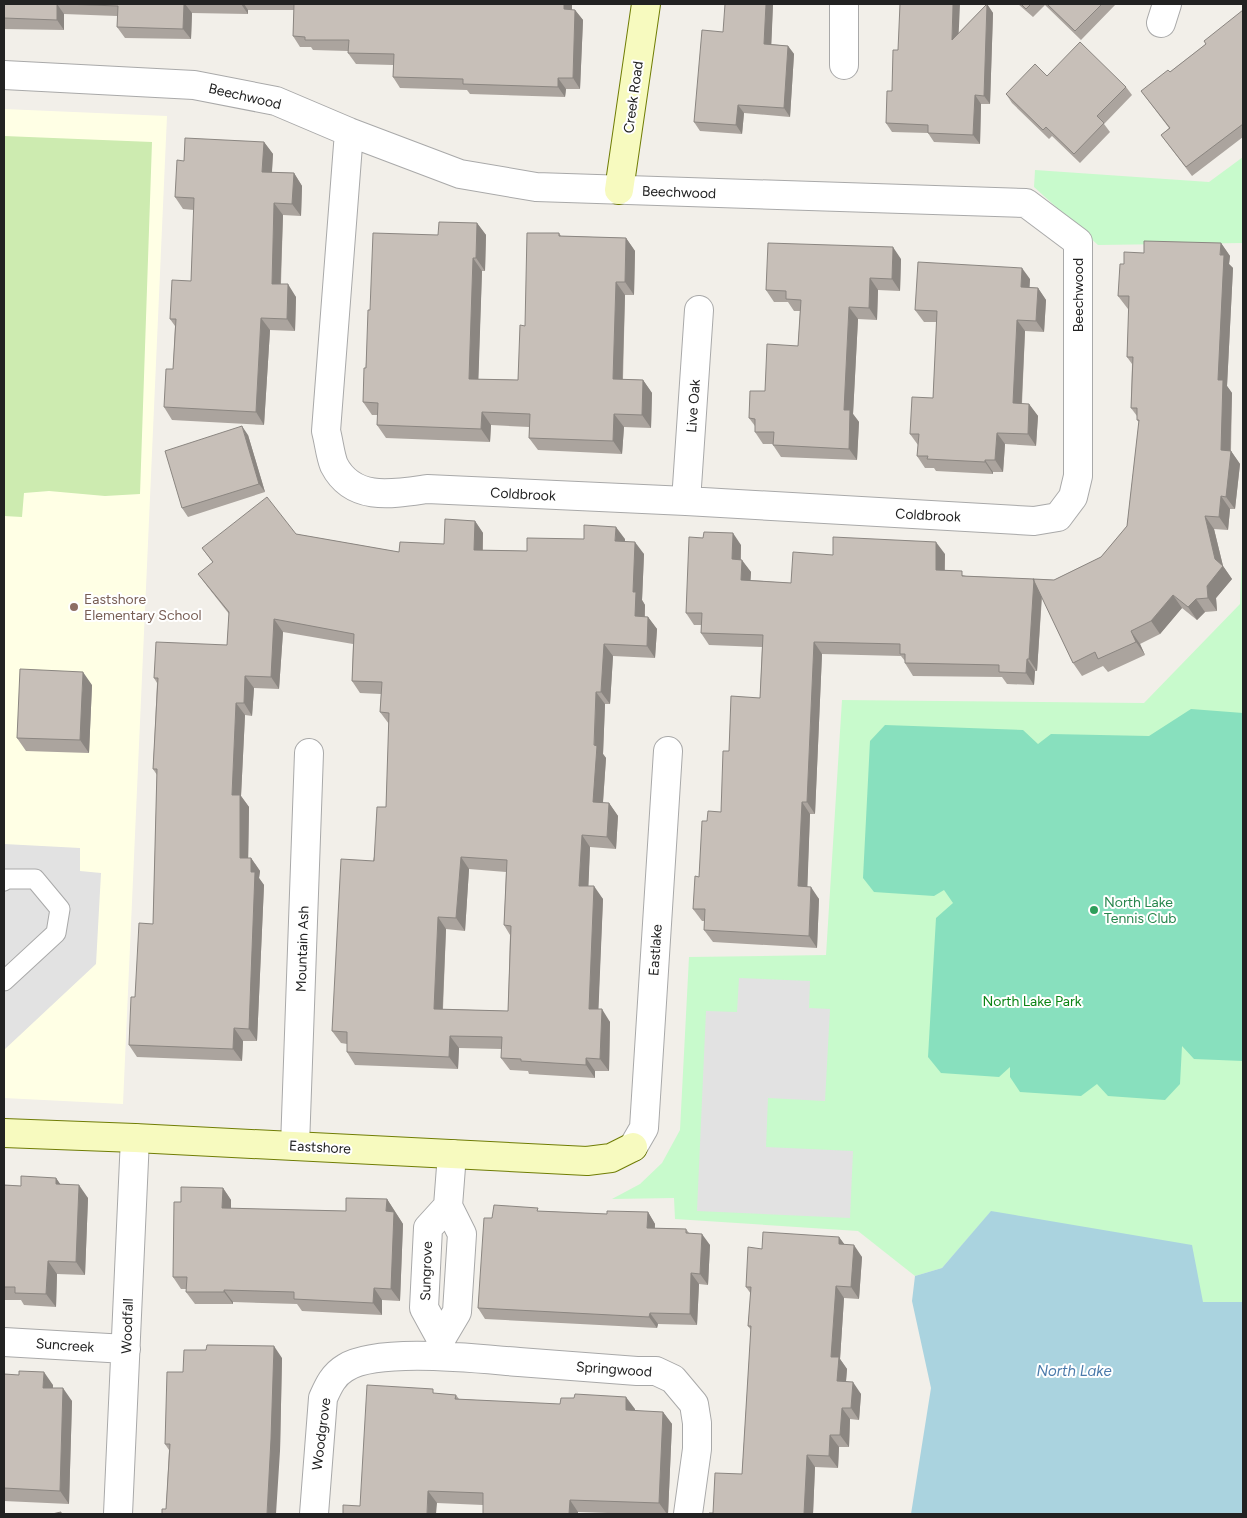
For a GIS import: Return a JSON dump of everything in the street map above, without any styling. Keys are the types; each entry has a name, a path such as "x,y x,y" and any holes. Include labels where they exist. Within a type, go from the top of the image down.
{"street":[{"name":"Creek Road","path":"619,190 646,4"},
{"path":"844,4 844,66"},
{"name":"Beechwood","path":"4,75 194,85 276,101 349,132 460,174 536,187 1026,203 1078,242 1078,476 1073,497 1058,517"},
{"name":"Coldbrook","path":"349,132 326,431 334,464 343,479 357,490 390,494 427,489 686,501 1034,521 1058,517"},
{"name":"Live Oak","path":"686,501 699,310"},
{"name":"Eastlake","path":"633,1147 644,1128 668,751"},
{"name":"Mountain Ash","path":"295,1146 309,753"},
{"name":"Eastshore","path":"4,1133 135,1138 587,1162 611,1158 633,1147"},
{"name":"Woodfall","path":"118,1514 135,1138"},
{"name":"Sungrove","path":"441,1348 424,1308 427,1238 428,1228 448,1206 452,1154"},
{"name":"Suncreek","path":"4,1342 126,1349"},
{"name":"Woodgrove","path":"314,1514 320,1420 323,1398 331,1381 345,1368 360,1361 441,1348"},
{"name":"Springwood","path":"441,1348 637,1371 656,1371 673,1379 694,1404 697,1423 697,1450 688,1514"}],"lane":[{"path":"4,880 35,879 60,909 56,933 4,981"}],"shaded area":[{"name":"Eastshore Elementary School","path":"4,109 167,116 123,1104 4,1098"},
{"path":"4,844 80,848 80,871 101,873 96,964 4,1050"},
{"path":"739,978 810,981 809,1008 830,1009 825,1101 768,1098 766,1147 853,1151 850,1218 697,1211 706,1011 737,1012"}],"green space":[{"path":"4,136 152,142 140,494 105,496 49,491 24,493 22,517 4,516"},
{"path":"1243,157 1243,243 1098,245 1034,187 1035,170 1209,182"},
{"name":"North Lake Park","path":"1243,527 1243,1302 1203,1302 991,1212 942,1268 915,1276 858,1231 675,1219 674,1198 612,1199 640,1184 662,1163 680,1130 689,957 826,955 842,700 1144,703 1240,604"},
{"name":"North Lake Tennis Club","path":"1191,709 1243,713 1243,1061 1194,1059 1182,1046 1180,1084 1165,1100 1108,1096 1097,1084 1081,1096 1020,1092 1010,1077 1010,1067 999,1077 941,1073 928,1057 936,918 953,903 944,890 934,896 874,892 863,878 870,741 885,725 1023,730 1038,744 1051,734 1149,736"}],"water":[{"name":"North Lake","path":"991,1211 1192,1245 1203,1302 1243,1302 1243,1514 911,1514 931,1388 912,1301 915,1276 942,1268"}],"building":[{"path":"4,4 57,4 57,20 4,18"},
{"path":"64,4 184,4 183,29 117,27 118,6"},
{"path":"294,4 564,4 564,9 575,10 573,78 558,78 558,87 463,84 463,79 393,77 394,54 348,53 349,40 305,40 305,37 293,36"},
{"path":"725,4 766,4 764,44 788,46 784,108 738,105 736,125 694,122 702,30 723,32"},
{"path":"900,4 953,4 952,40 987,4 984,96 975,95 973,135 928,133 928,125 886,123 887,91 892,91 893,50 898,50"},
{"path":"1021,4 1031,4 1026,9"},
{"path":"1047,4 1102,4 1075,31"},
{"path":"1243,10 1243,124 1186,167 1161,135 1170,128 1141,91 1168,70 1170,72 1206,44 1204,41"},
{"path":"1080,42 1126,87 1097,116 1104,123 1074,154 1046,127 1043,130 1006,94 1035,64 1047,76"},
{"path":"185,138 264,142 262,172 294,173 292,204 274,203 272,284 288,284 287,319 261,318 256,412 164,407 166,369 173,369 176,319 170,319 172,280 191,281 194,198 175,197 177,160 184,161"},
{"path":"439,222 477,223 476,258 473,258 469,379 518,380 520,325 525,326 527,233 559,233 559,236 626,238 625,282 616,282 613,379 643,380 642,415 614,414 613,441 529,438 530,414 482,412 481,429 377,425 378,403 363,402 368,310 370,310 373,233 438,235"},
{"path":"1144,241 1221,243 1220,255 1224,255 1218,380 1223,380 1221,450 1231,451 1226,497 1221,496 1219,517 1205,516 1215,559 1223,566 1207,586 1208,598 1196,599 1188,607 1173,595 1151,621 1131,631 1136,642 1098,659 1095,652 1073,663 1033,579 1054,580 1101,557 1127,526 1139,420 1137,420 1137,408 1131,408 1133,357 1127,357 1129,296 1118,296 1120,264 1124,264 1124,252 1144,253"},
{"path":"768,243 893,247 892,279 870,278 869,308 849,307 844,410 850,410 849,449 773,445 774,432 755,432 755,419 749,418 750,391 765,391 767,344 798,346 801,300 786,299 786,291 766,290"},
{"path":"918,262 1022,268 1021,287 1038,288 1036,321 1017,320 1013,403 1029,404 1028,434 997,433 995,460 985,460 985,462 927,459 928,456 917,456 919,434 910,434 912,397 933,398 937,311 915,310"},
{"path":"242,426 259,484 182,508 165,451"},
{"path":"267,497 296,534 399,552 400,542 444,544 445,519 475,521 474,550 527,551 527,538 584,539 584,525 616,527 615,541 635,542 633,592 636,592 635,616 648,617 647,646 604,644 601,692 596,692 594,745 597,746 593,802 609,803 607,837 582,835 579,886 594,886 589,1009 602,1009 600,1059 586,1058 586,1065 501,1058 502,1037 450,1036 449,1057 347,1052 347,1032 332,1031 341,859 374,861 377,807 386,807 389,713 380,712 382,682 352,681 354,634 274,619 271,677 245,676 244,703 236,703 232,795 240,795 240,858 251,858 251,872 255,872 249,1029 234,1028 233,1049 129,1045 131,997 135,997 139,923 153,924 157,769 153,769 158,678 154,678 156,642 227,645 229,612 198,574 213,562 202,548","holes":["461,857 507,860 504,925 511,926 508,1011 434,1009 438,917 456,918"]},
{"path":"704,532 733,533 732,559 742,560 741,580 791,583 793,552 833,555 833,537 936,542 936,570 962,571 962,576 1034,579 1029,659 1027,659 1026,673 999,672 999,665 905,663 905,654 900,654 900,644 814,642 807,802 802,802 798,886 811,887 809,936 704,930 705,909 693,909 695,876 699,877 702,821 707,821 708,811 721,812 723,751 729,751 731,696 760,698 763,635 701,633 702,613 686,613 689,537 703,538"},
{"path":"20,669 83,672 80,740 17,738"},
{"path":"21,1176 56,1178 56,1184 79,1185 76,1262 48,1261 46,1294 15,1293 15,1287 4,1287 4,1185 21,1186"},
{"path":"181,1187 223,1188 222,1208 346,1211 346,1198 387,1199 386,1211 394,1212 391,1289 374,1288 373,1303 294,1299 294,1292 224,1290 224,1292 186,1292 187,1277 173,1277 174,1202 181,1202"},
{"path":"494,1205 538,1208 537,1211 607,1214 607,1211 648,1212 647,1228 686,1229 686,1233 702,1234 700,1274 691,1273 690,1314 650,1313 649,1317 478,1308 484,1218 492,1218"},
{"path":"763,1232 839,1237 839,1244 854,1245 851,1287 836,1286 831,1357 839,1357 837,1381 853,1382 851,1408 842,1408 840,1435 830,1435 829,1456 807,1455 804,1514 709,1514 713,1513 715,1473 742,1474 751,1326 748,1326 751,1287 746,1287 748,1247 762,1249"},
{"path":"207,1345 274,1346 267,1514 162,1514 162,1509 166,1509 170,1444 165,1444 167,1372 183,1372 184,1350 206,1350"},
{"path":"19,1371 44,1372 43,1388 63,1388 60,1491 4,1488 4,1374 19,1375"},
{"path":"367,1385 433,1389 433,1393 456,1395 455,1399 560,1404 561,1398 574,1398 575,1394 626,1397 626,1410 663,1412 659,1503 570,1500 569,1514 483,1514 483,1493 428,1491 427,1514 343,1514 343,1505 360,1506"}],"place":[{"name":"Eastshore Elementary School","path":"74,607"},
{"name":"North Lake Tennis Club","path":"1094,910"}]}
